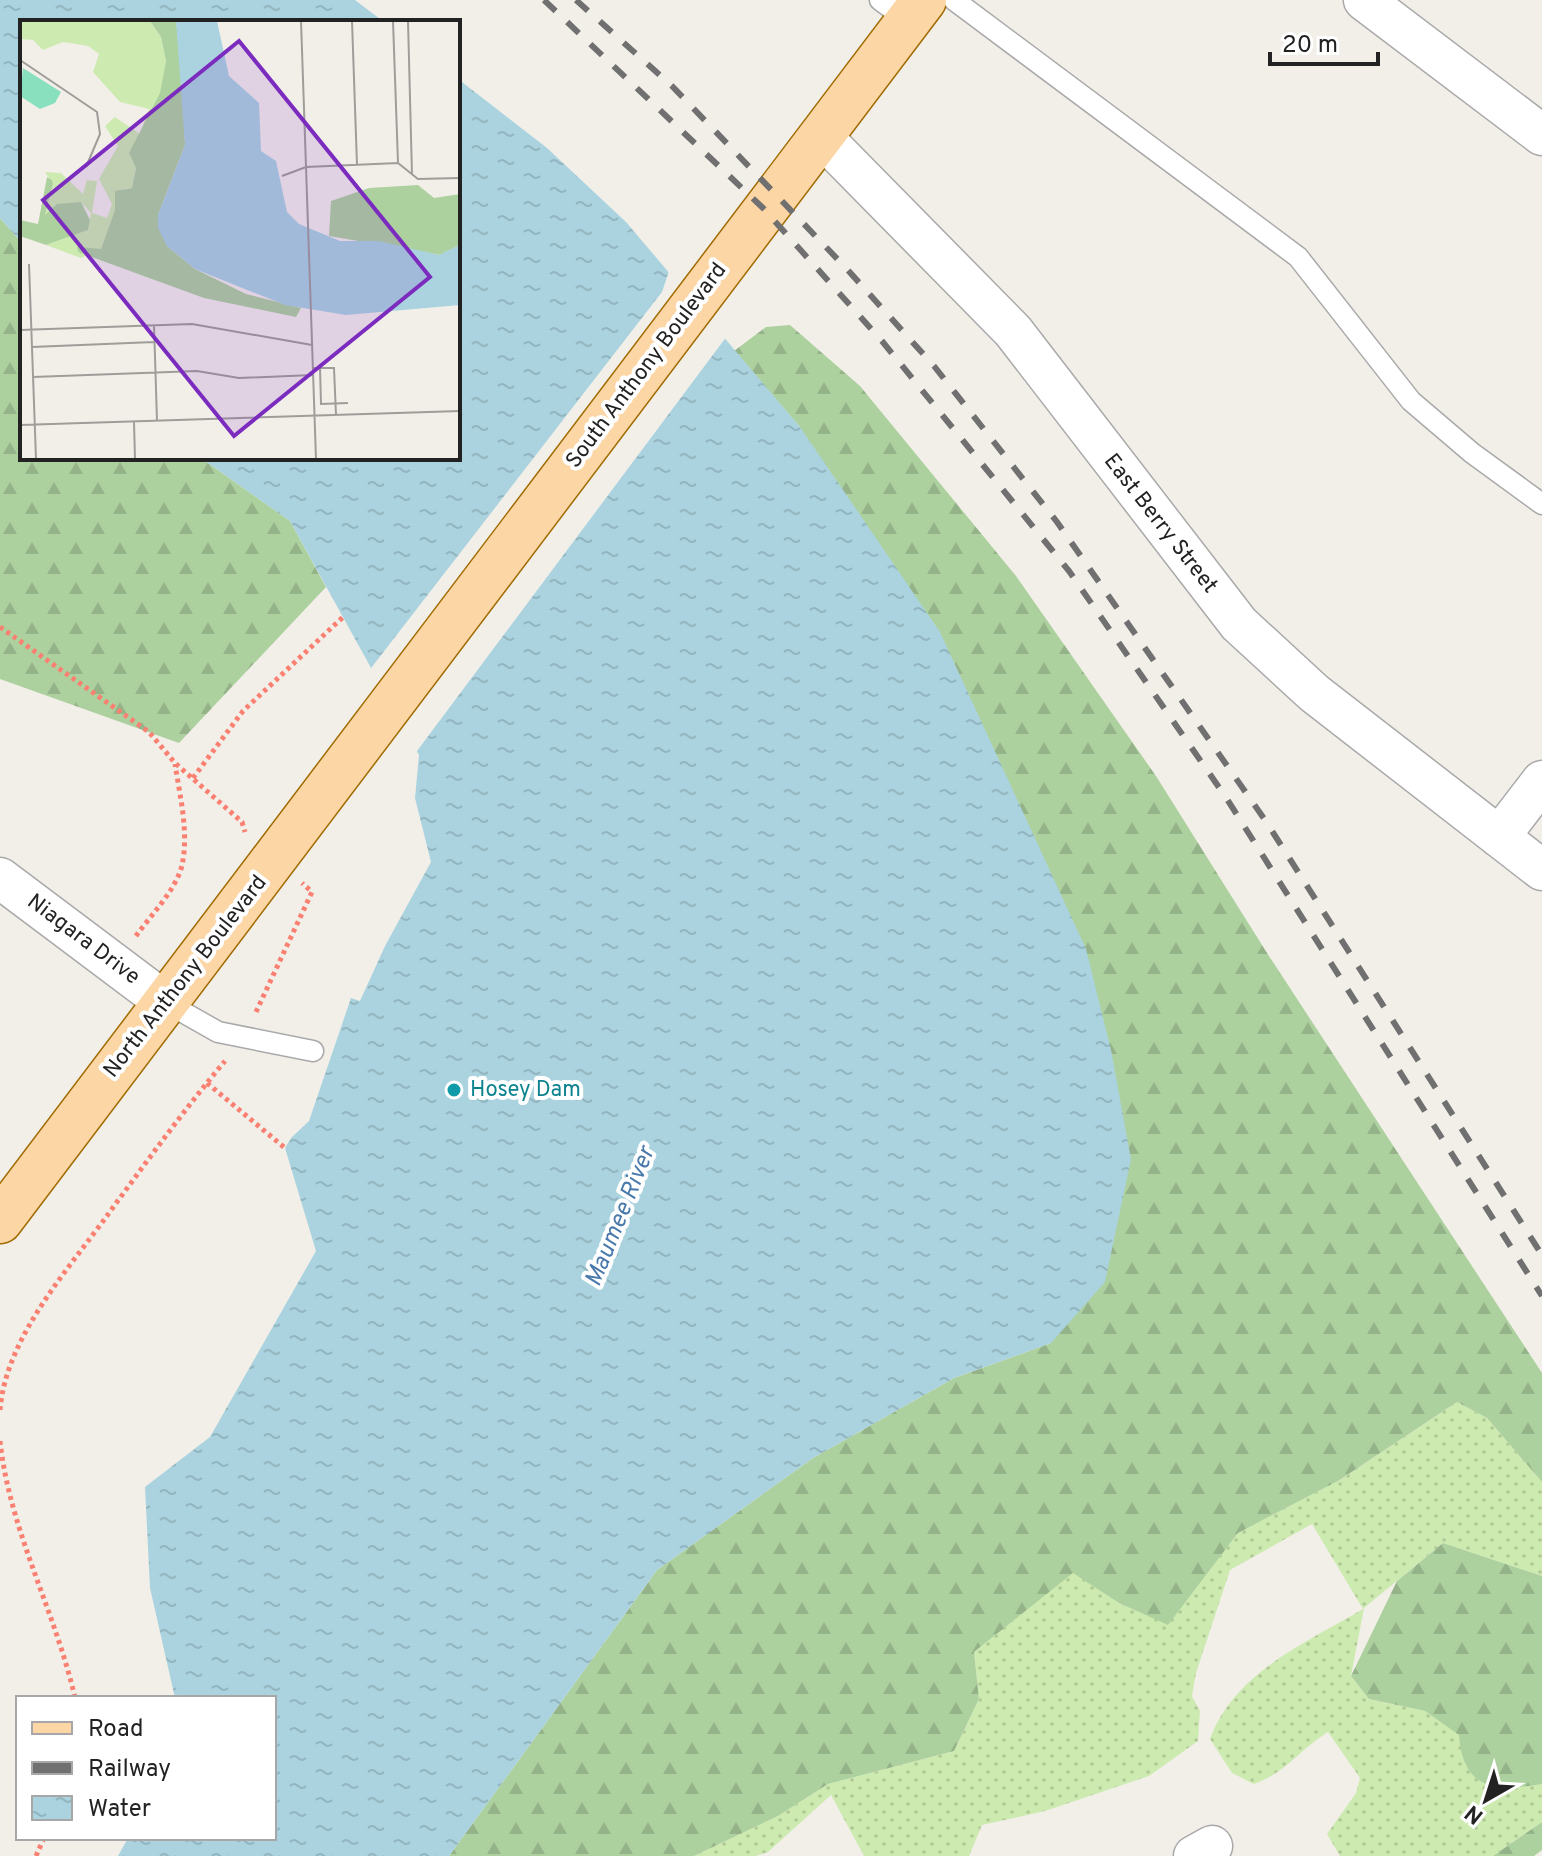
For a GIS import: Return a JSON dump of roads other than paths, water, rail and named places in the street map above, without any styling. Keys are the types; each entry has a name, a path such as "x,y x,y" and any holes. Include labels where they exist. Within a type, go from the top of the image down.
{"main road":[{"name":"South Anthony Boulevard","path":"370,733 820,135 904,7"},
{"name":"North Anthony Boulevard","path":"0,1221 370,733"}],"street":[{"path":"1364,0 1542,135"},
{"name":"East Berry Street","path":"820,135 1013,331 1239,624 1314,693 1542,870"},
{"path":"1499,837 1542,781"},
{"name":"Niagara Drive","path":"0,878 165,1002"}],"lane":[{"path":"954,0 1298,257 1411,401 1472,453 1542,504"},
{"path":"165,1002 218,1032 313,1051"}],"water":[{"path":"0,0 355,0 381,20 20,20 20,241 0,218"},
{"name":"Maumee River","path":"460,81 547,148 626,222 800,427 940,632 1086,949 1111,1050 1131,1159 1105,1282 1051,1343 954,1378 813,1458 657,1570 449,1856 118,1856 127,1840 276,1840 276,1696 175,1696 150,1588 145,1487 210,1437 316,1251 285,1148 309,1121 351,998 360,1001 385,946 431,862 415,798 419,755 290,521 204,460 460,460"}],"railway":[{"path":"544,0 763,208 882,341 1069,571 1225,796 1542,1296"},
{"path":"576,0 672,86 846,268 934,366 1057,522 1265,820 1542,1255"}],"place":[{"name":"Hosey Dam","path":"454,1090"}]}
